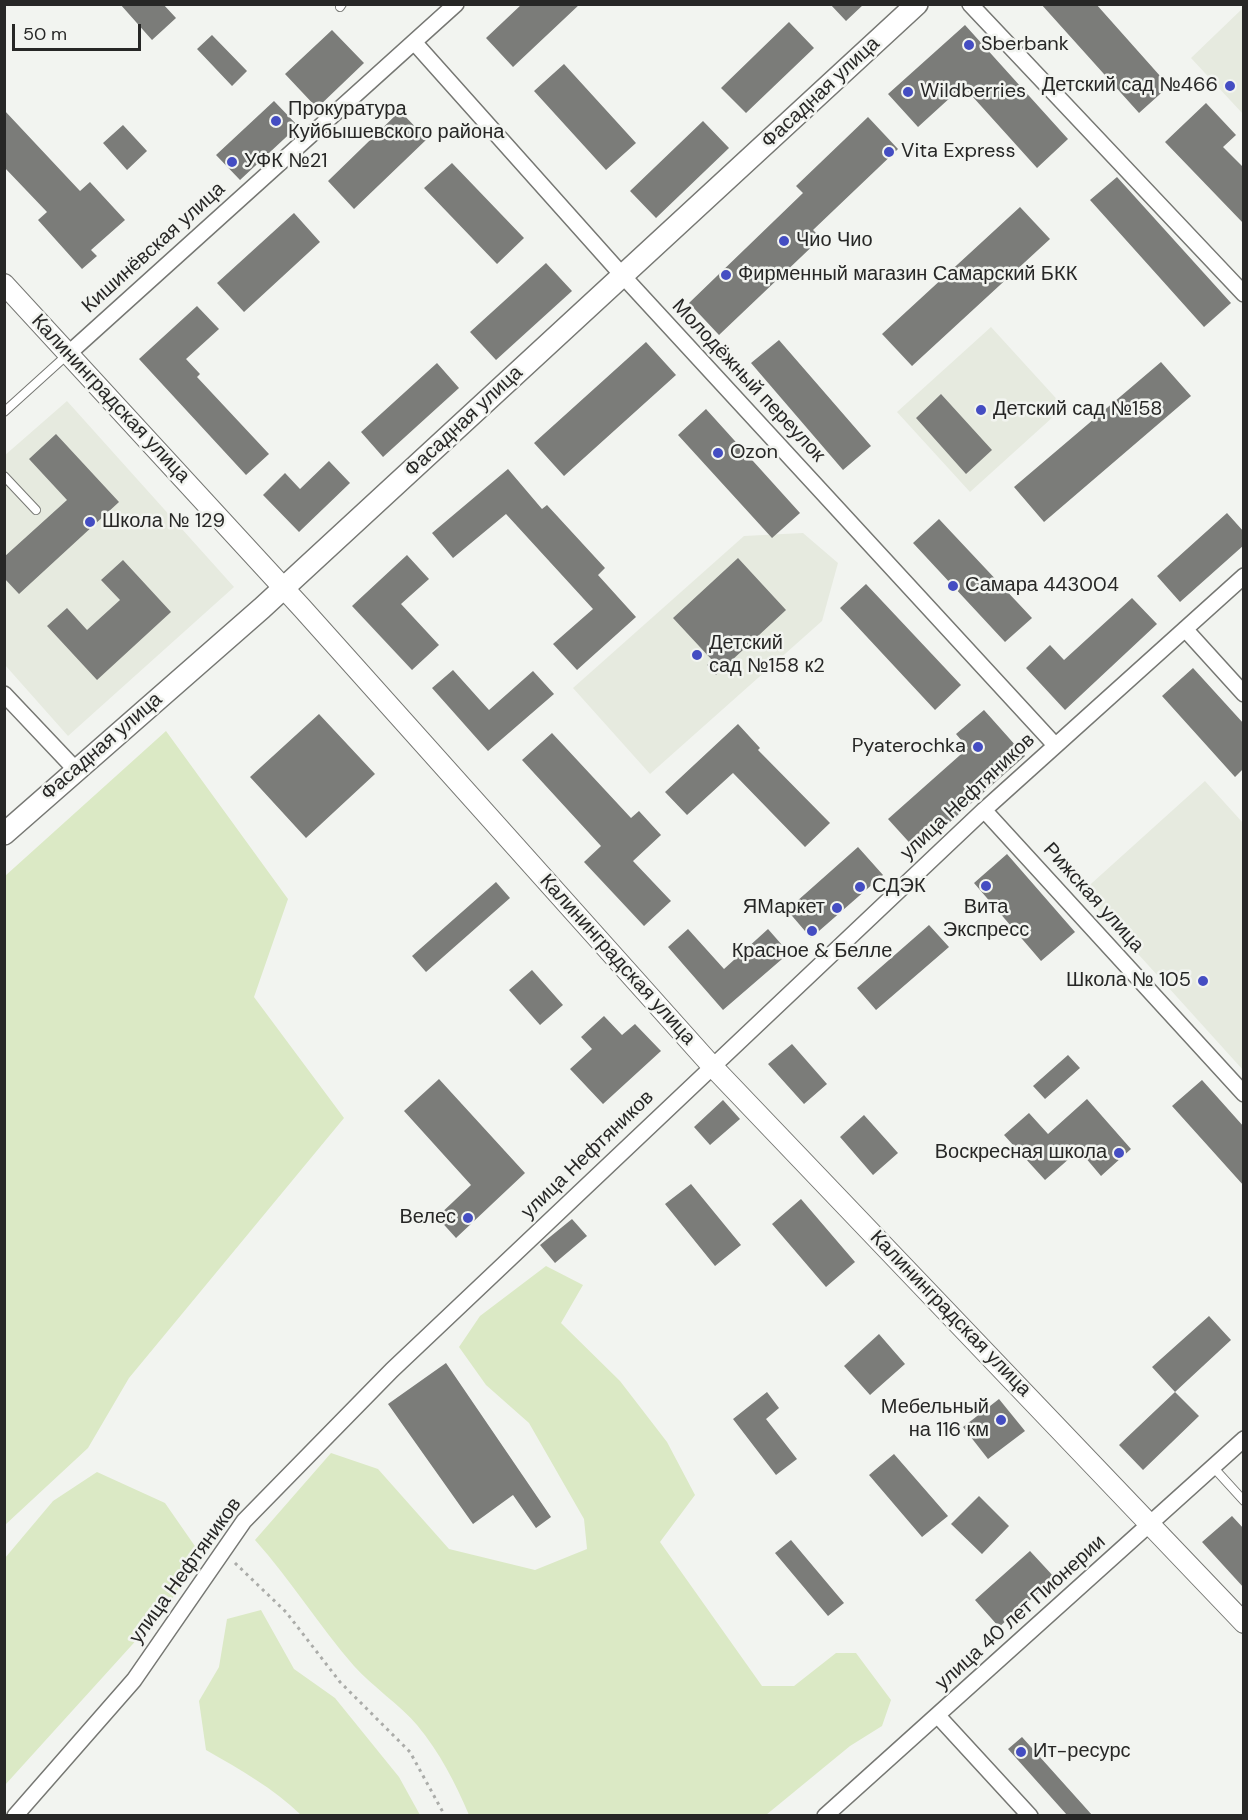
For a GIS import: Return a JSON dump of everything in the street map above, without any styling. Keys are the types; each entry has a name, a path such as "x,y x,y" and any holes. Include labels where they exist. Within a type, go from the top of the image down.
{"main road":[{"name":"Фасадная улица","path":"4,834 283,588 917,4"}],"street":[{"name":"Кишинёвская улица","path":"68,354 456,4"},
{"path":"970,4 1244,294"},
{"name":"Молодёжный переулок","path":"414,42 623,276 1055,745"},
{"name":"Калининградская улица","path":"4,284 283,588 712,1066 1244,1623"},
{"name":"улица Нефтяников","path":"15,1815 134,1680 244,1521 392,1370 984,810 1244,576"},
{"path":"1185,629 1242,688"},
{"path":"4,694 76,770"},
{"name":"Рижская улица","path":"984,810 1244,1094"},
{"name":"улица 40 лет Пионерии","path":"825,1815 1244,1439"},
{"path":"938,1716 1029,1815"}],"lane":[{"path":"4,412 68,354"},
{"path":"4,476 36,510"},
{"path":"1213,1467 1244,1501"}],"path":[{"path":"223,1551 286,1612 340,1682 410,1752 446,1815"}],"shaded area":[{"name":"Детский сад №466","path":"1243,8 1243,114 1191,58"},
{"name":"Детский сад №158","path":"991,327 1064,407 970,492 897,412"},
{"name":"Школа № 129","path":"67,401 234,587 68,736 5,665 4,456"},
{"name":"Детский сад №158 к2","path":"803,533 838,563 822,621 650,774 573,688 744,536"},
{"name":"Школа № 105","path":"1205,781 1243,823 1243,1070 1082,892"}],"green space":[{"path":"166,731 288,899 254,997 344,1118 129,1378 88,1448 5,1525 5,876"},
{"path":"546,1266 583,1285 561,1323 620,1381 667,1442 695,1495 660,1542 762,1686 794,1686 836,1653 856,1653 891,1700 882,1726 850,1746 766,1815 469,1815 446,1768 417,1725 354,1666 255,1540 331,1453 378,1469 449,1549 535,1570 587,1549 584,1519 529,1423 486,1385 459,1347 480,1316"},
{"path":"97,1472 165,1503 199,1552 170,1603 5,1785 5,1558 53,1501"},
{"path":"261,1610 294,1669 335,1698 399,1777 420,1815 301,1815 268,1788 206,1750 199,1701 219,1667 227,1619"}],"building":[{"path":"120,4 163,4 176,18 152,40"},
{"path":"522,4 580,4 513,67 486,38"},
{"path":"830,4 864,4 846,21"},
{"path":"1041,4 1096,4 1169,86 1139,113"},
{"path":"789,22 814,48 746,113 721,88"},
{"path":"965,25 1068,139 1037,168 963,86 918,127 888,94"},
{"path":"332,30 364,63 317,108 285,74"},
{"path":"212,35 247,71 232,86 197,49"},
{"path":"564,64 636,143 606,170 534,91"},
{"path":"274,101 298,126 240,180 216,155"},
{"path":"1206,103 1236,135 1223,147 1244,168 1244,224 1165,142"},
{"path":"4,110 80,191 90,182 125,220 91,250 97,256 82,269 38,220 47,212 4,167"},
{"path":"400,111 427,139 354,209 328,181"},
{"path":"868,117 898,149 813,230 821,238 719,335 689,303 803,193 796,186"},
{"path":"703,121 729,148 656,218 630,191"},
{"path":"123,125 147,151 127,170 103,143"},
{"path":"452,163 524,238 497,264 424,188"},
{"path":"1117,177 1231,303 1204,327 1090,200"},
{"path":"1020,207 1050,239 912,366 882,334"},
{"path":"294,213 320,242 244,312 217,283"},
{"path":"546,263 572,291 496,360 470,332"},
{"path":"197,306 219,329 186,359 200,374 197,377 269,454 246,475 139,359"},
{"path":"779,340 871,446 843,470 751,363"},
{"path":"646,342 676,375 564,476 534,443"},
{"path":"1161,362 1191,396 1044,522 1014,487"},
{"path":"437,363 459,388 383,457 361,432"},
{"path":"941,394 992,450 966,474 916,418"},
{"path":"706,409 800,513 772,538 678,435"},
{"path":"56,434 119,502 19,594 4,578 4,557 67,500 29,459"},
{"path":"329,461 350,483 299,532 263,495 285,473 300,489"},
{"path":"508,469 542,509 547,505 605,568 598,575 636,617 577,670 553,644 593,609 506,514 453,558 432,533"},
{"path":"1227,513 1244,532 1244,545 1180,602 1157,576"},
{"path":"939,519 1032,618 1005,642 913,543"},
{"path":"407,555 429,579 401,604 439,645 412,670 352,606"},
{"path":"738,558 786,610 716,675 707,665 712,660 673,618"},
{"path":"123,560 171,612 97,680 47,626 67,608 87,630 120,600 101,580"},
{"path":"866,584 961,685 935,710 840,608"},
{"path":"1132,598 1157,624 1065,710 1026,668 1050,645 1064,660"},
{"path":"1193,668 1244,724 1244,768 1235,777 1162,696"},
{"path":"453,670 489,710 533,671 554,694 488,751 432,688"},
{"path":"984,710 1025,756 917,851 888,819 968,748 956,734"},
{"path":"319,714 375,774 306,838 250,777"},
{"path":"738,724 760,748 758,750 830,823 805,847 733,773 687,815 665,792"},
{"path":"552,733 631,818 639,811 661,835 633,861 671,901 644,926 584,862 601,846 522,760"},
{"path":"858,847 883,875 811,938 787,910"},
{"path":"1007,854 1075,932 1041,961 974,883"},
{"path":"496,882 510,898 426,972 412,956"},
{"path":"929,925 949,947 876,1010 857,988"},
{"path":"688,929 724,969 768,929 789,953 723,1010 668,947"},
{"path":"532,970 563,1005 540,1025 509,990"},
{"path":"604,1016 622,1035 635,1024 661,1051 603,1104 570,1069 592,1049 581,1037"},
{"path":"792,1044 827,1084 804,1104 768,1064"},
{"path":"1068,1055 1080,1068 1045,1099 1033,1086"},
{"path":"439,1079 525,1173 456,1238 437,1217 471,1185 404,1111"},
{"path":"1202,1080 1244,1127 1244,1186 1172,1106"},
{"path":"1087,1099 1131,1149 1101,1176 1079,1150 1045,1180 1004,1135 1029,1113 1048,1134"},
{"path":"723,1100 740,1119 710,1145 694,1127"},
{"path":"864,1115 898,1153 873,1175 840,1137"},
{"path":"691,1184 741,1245 715,1266 665,1204"},
{"path":"801,1199 855,1262 826,1287 772,1224"},
{"path":"572,1219 587,1236 555,1263 540,1245"},
{"path":"1209,1316 1231,1340 1175,1392 1152,1367"},
{"path":"879,1334 905,1364 870,1395 844,1366"},
{"path":"446,1363 551,1517 536,1528 513,1495 473,1524 388,1404"},
{"path":"767,1392 779,1408 766,1419 797,1459 776,1475 733,1419"},
{"path":"1175,1392 1199,1416 1143,1470 1119,1445"},
{"path":"999,1399 1025,1431 988,1459 963,1427"},
{"path":"894,1454 948,1516 922,1537 869,1475"},
{"path":"979,1496 1009,1526 982,1554 951,1524"},
{"path":"1232,1516 1244,1529 1244,1588 1202,1542"},
{"path":"791,1540 844,1603 828,1616 775,1553"},
{"path":"1030,1551 1055,1578 999,1627 975,1600"},
{"path":"1022,1737 1092,1815 1067,1815 1008,1749"}],"place":[{"name":"Sberbank","path":"969,45"},
{"name":"Детский сад №466","path":"1230,86"},
{"name":"Wildberries","path":"908,92"},
{"name":"Прокуратура Куйбышевского района","path":"276,121"},
{"name":"Vita Express","path":"889,152"},
{"name":"УФК №21","path":"232,162"},
{"name":"Чио Чио","path":"784,241"},
{"name":"Фирменный магазин Самарский БКК","path":"726,275"},
{"name":"Детский сад №158","path":"981,410"},
{"name":"Ozon","path":"718,453"},
{"name":"Школа № 129","path":"90,522"},
{"name":"Самара 443004","path":"953,586"},
{"name":"Детский сад №158 к2","path":"697,655"},
{"name":"Pyaterochka","path":"978,747"},
{"name":"Вита Экспресс","path":"986,886"},
{"name":"СДЭК","path":"860,887"},
{"name":"ЯМаркет","path":"837,908"},
{"name":"Красное & Белле","path":"812,931"},
{"name":"Школа № 105","path":"1203,981"},
{"name":"Воскресная школа","path":"1119,1153"},
{"name":"Велес","path":"468,1218"},
{"name":"Мебельный на 116 км","path":"1001,1420"},
{"name":"Ит-ресурс","path":"1021,1752"}]}
